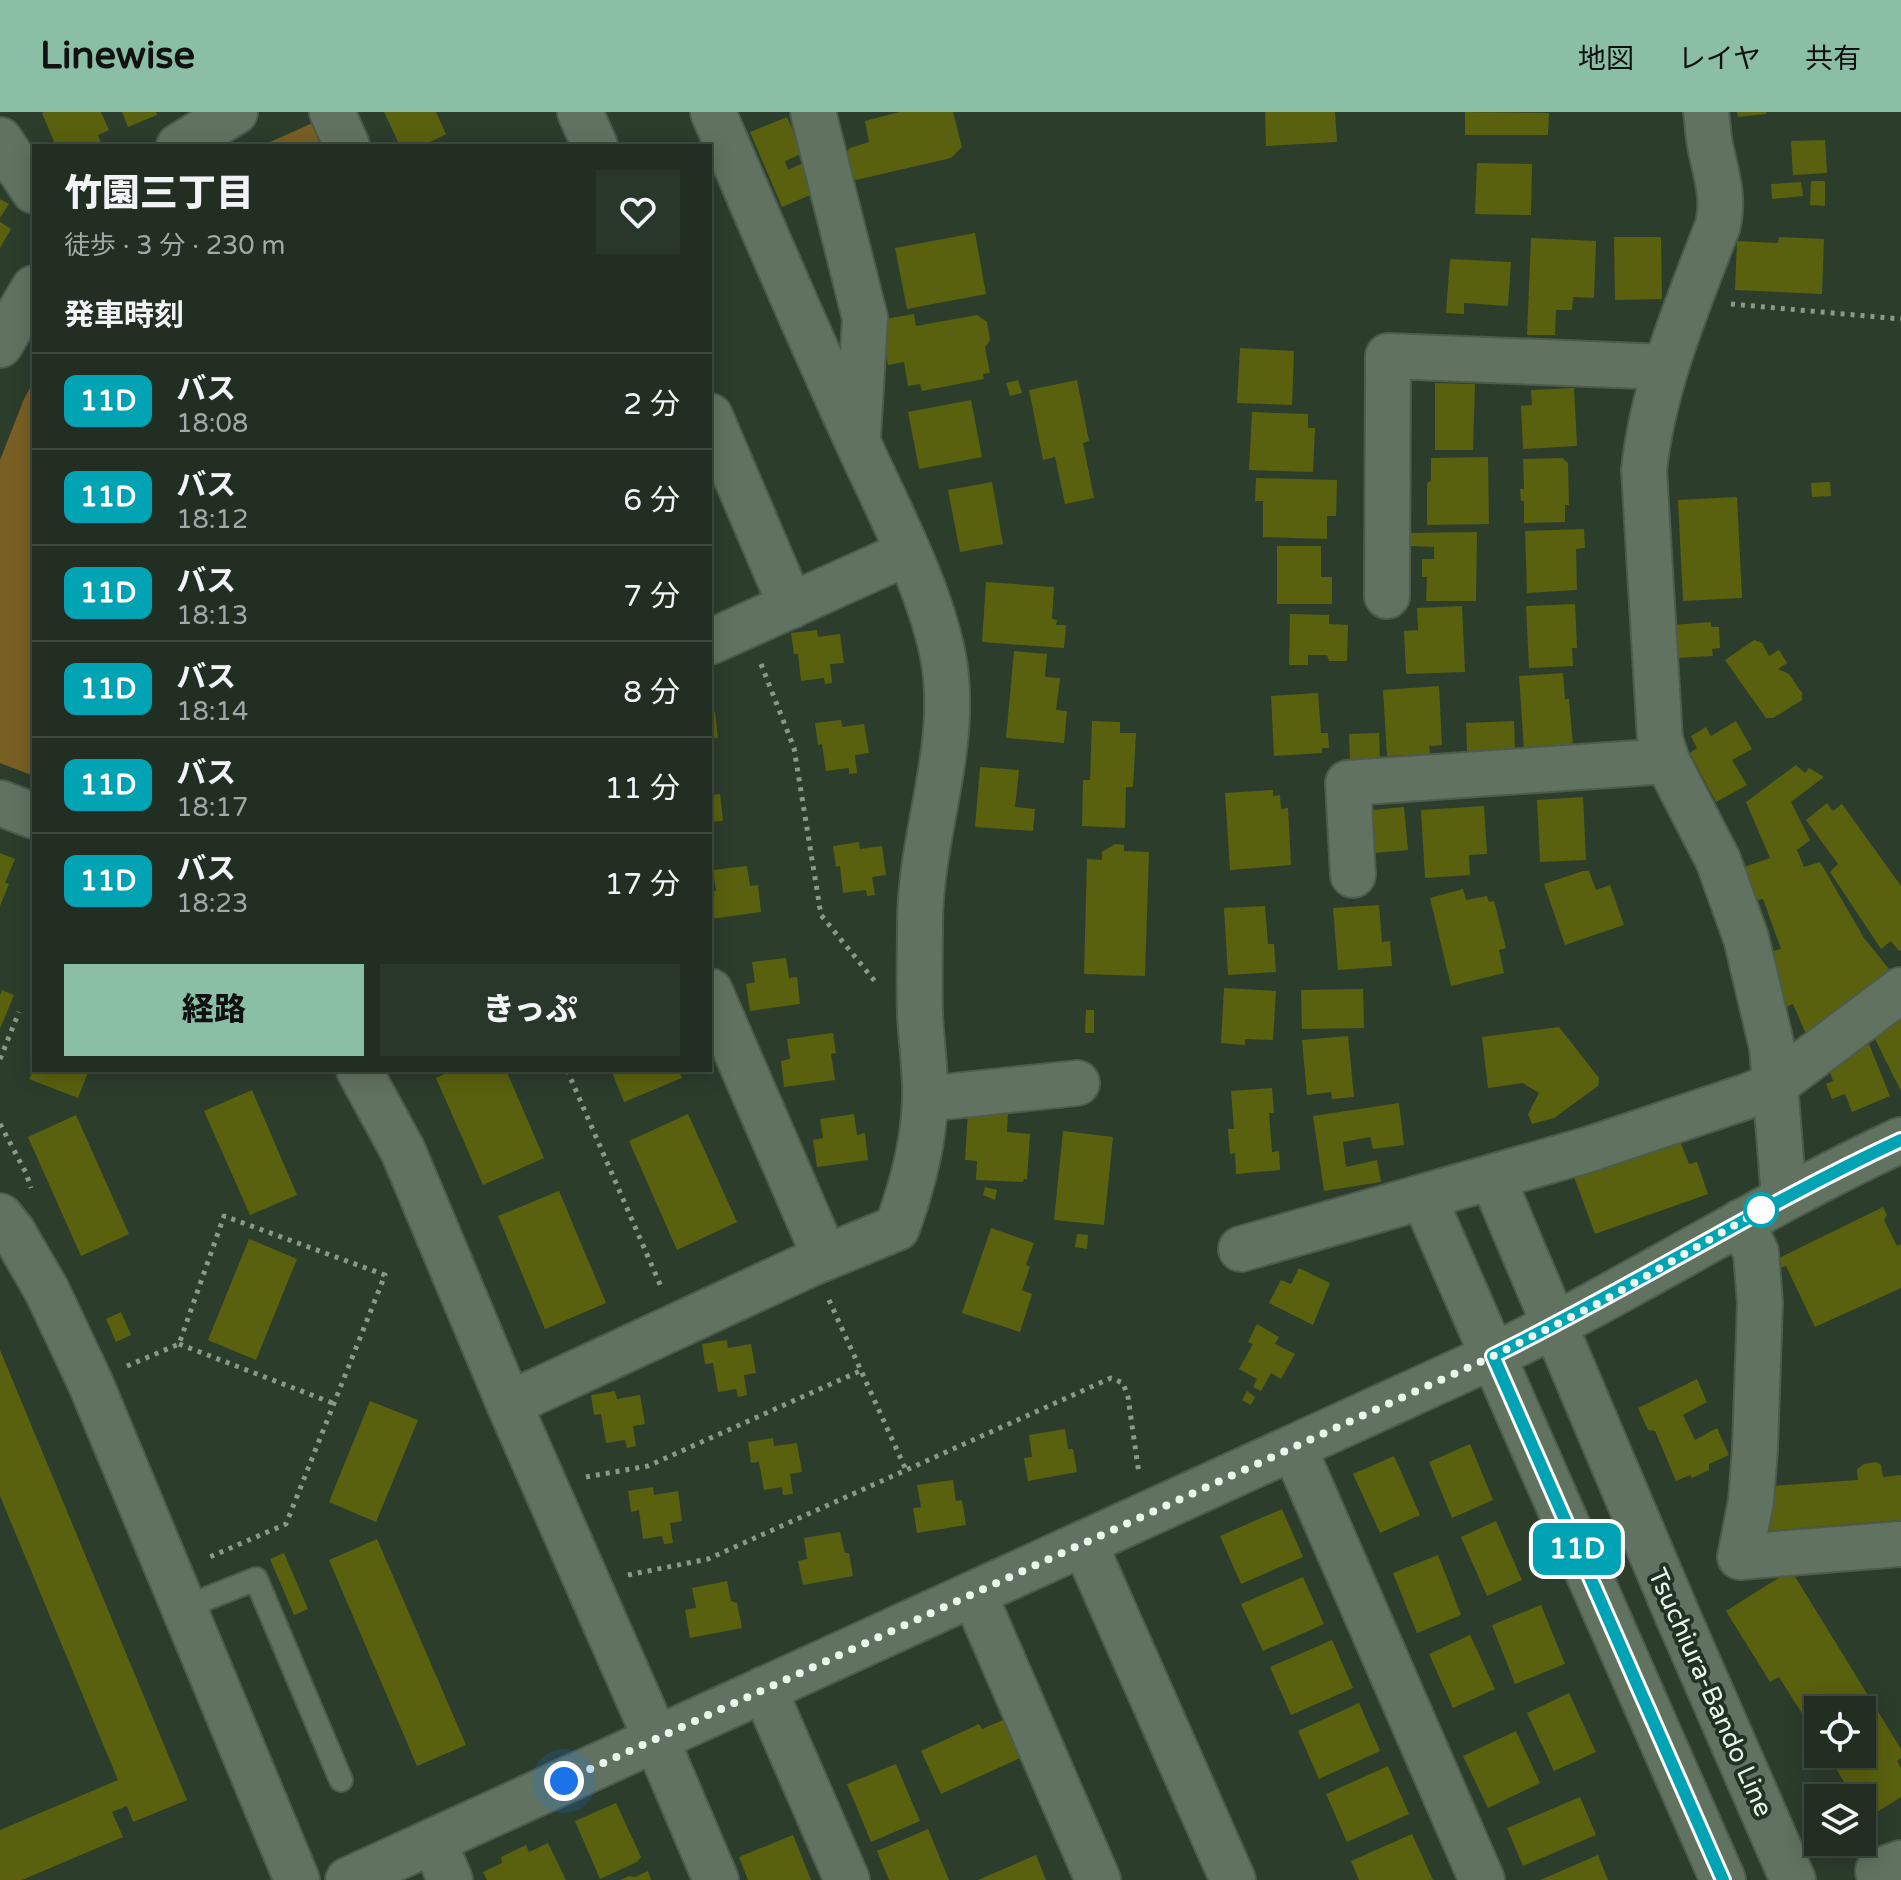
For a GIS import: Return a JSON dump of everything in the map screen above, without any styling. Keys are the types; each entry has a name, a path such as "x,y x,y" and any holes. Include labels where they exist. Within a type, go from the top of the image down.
{"street":[{"path":"182,144 235,112"},
{"path":"332,112 346,144"},
{"path":"580,112 594,144"},
{"path":"509,1404 819,1260 897,1228 911,1190 925,1099 920,1013 920,897 944,742 946,675 938,632 907,553 713,112"},
{"path":"813,112 865,318 858,444"},
{"path":"1706,112 1722,208 1666,367 1647,443 1644,470 1656,697 1660,739 1667,761 1718,860 1746,938 1765,1012 1776,1084 1784,1197"},
{"path":"0,140 32,188"},
{"path":"0,345 32,291"},
{"path":"1387,596 1388,356 1666,367"},
{"path":"712,421 791,606"},
{"path":"727,635 907,553"},
{"path":"1353,875 1348,783 1667,761"},
{"path":"0,803 32,815"},
{"path":"1241,1249 1590,1149 1751,1095 1776,1084 1901,990"},
{"path":"712,996 819,1260"},
{"path":"360,1072 403,1151 509,1404 716,1880"},
{"path":"925,1099 1077,1083"},
{"path":"348,1880 442,1860 656,1739 1493,1356 1555,1326 1784,1197 1901,1140"},
{"name":"Tsuchiura-Bando Line","path":"1492,1177 1793,1880"},
{"path":"1424,1198 1723,1880"},
{"path":"0,1216 13,1232 46,1289 90,1382 297,1880"},
{"path":"1741,1222 1756,1252 1760,1303 1751,1501 1740,1557 1901,1544"},
{"path":"1294,1448 1482,1880"},
{"path":"1084,1543 1233,1880"},
{"path":"974,1594 1098,1880"},
{"path":"764,1689 847,1880"}],"lane":[{"path":"176,1591 256,1579 341,1780"}],"path":[{"path":"1690,302 1761,304 1901,319"},
{"path":"727,635 789,730 821,915 882,991 920,1013"},
{"path":"0,1059 19,1012"},
{"path":"568,1072 678,1325"},
{"path":"176,1591 286,1524 385,1275 224,1216 179,1344"},
{"path":"819,1260 860,1371 906,1470"},
{"path":"90,1382 179,1344 335,1404"},
{"path":"574,1479 648,1466 860,1371"},
{"path":"616,1577 708,1559 1094,1383 1111,1378 1123,1383 1128,1397 1141,1487"}],"shaded area":[{"path":"317,121 327,144 266,144"},
{"path":"32,384 32,775 0,763 0,460"}],"building":[{"path":"101,112 109,130 98,135 101,144 55,144 42,113"},
{"path":"122,112 156,112 157,115 128,127"},
{"path":"384,112 436,112 446,134 426,144 399,144"},
{"path":"899,112 953,112 962,147 951,158 856,180 851,176 847,152 850,148 869,142 865,121"},
{"path":"1265,112 1335,112 1337,142 1266,146"},
{"path":"1465,112 1549,113 1548,135 1465,135"},
{"path":"1737,112 1766,112 1766,114 1738,117"},
{"path":"787,117 803,153 785,161 788,170 803,163 815,193 782,207 750,132"},
{"path":"1825,140 1827,173 1793,175 1791,141"},
{"path":"1477,163 1532,164 1531,215 1475,214"},
{"path":"1811,181 1825,181 1825,206 1810,205"},
{"path":"1801,182 1803,196 1772,199 1771,184"},
{"path":"0,199 9,204 0,218"},
{"path":"0,222 11,229 0,248"},
{"path":"975,233 986,294 907,309 895,248"},
{"path":"1614,237 1661,237 1662,299 1615,300"},
{"path":"1779,237 1824,239 1822,294 1735,290 1737,241 1778,243"},
{"path":"1531,238 1596,241 1594,298 1573,297 1572,310 1556,310 1555,335 1527,335"},
{"path":"1450,259 1511,262 1508,306 1464,303 1464,314 1446,313"},
{"path":"914,314 916,326 977,315 987,322 990,340 985,347 990,373 983,374 984,379 922,391 920,384 908,386 904,362 888,365 880,320"},
{"path":"1240,348 1294,351 1292,405 1237,403"},
{"path":"1018,380 1022,393 1010,396 1006,383"},
{"path":"1077,380 1089,441 1083,443 1094,498 1065,504 1055,457 1043,460 1029,390"},
{"path":"1435,383 1475,384 1473,450 1435,450"},
{"path":"1574,388 1577,446 1523,449 1521,406 1532,405 1531,390"},
{"path":"971,400 982,457 919,469 908,412"},
{"path":"1252,412 1308,414 1308,428 1315,428 1313,472 1249,470"},
{"path":"1488,457 1489,524 1427,525 1427,483 1431,481 1431,458"},
{"path":"1562,458 1568,463 1569,505 1565,505 1565,522 1524,523 1524,501 1521,501 1520,489 1524,489 1523,459"},
{"path":"1256,478 1337,480 1336,516 1327,516 1327,539 1263,537 1263,501 1255,501"},
{"path":"992,482 1003,544 960,552 948,490"},
{"path":"1830,482 1831,496 1812,497 1811,483"},
{"path":"1737,497 1742,598 1683,601 1678,500"},
{"path":"1584,529 1585,548 1576,549 1577,590 1527,593 1525,531"},
{"path":"1477,532 1476,601 1426,601 1427,577 1422,577 1422,559 1434,559 1434,547 1411,546 1411,533"},
{"path":"1277,546 1321,546 1321,577 1332,577 1332,604 1277,604"},
{"path":"986,582 1054,587 1052,619 1057,620 1056,625 1066,625 1064,648 982,642"},
{"path":"1575,604 1577,648 1572,648 1573,666 1529,668 1526,606"},
{"path":"1462,606 1465,672 1406,674 1404,631 1418,630 1417,608"},
{"path":"1290,614 1329,615 1329,624 1348,625 1347,661 1329,661 1327,655 1308,655 1308,665 1289,665"},
{"path":"1711,622 1711,627 1719,627 1720,648 1712,649 1713,656 1674,658 1672,625"},
{"path":"817,630 818,637 840,634 844,663 830,664 832,683 825,684 824,678 801,681 798,654 794,654 791,633"},
{"path":"1754,640 1762,643 1769,656 1779,650 1787,663 1778,669 1789,674 1802,693 1802,700 1773,718 1766,718 1725,660"},
{"path":"1014,651 1047,654 1045,677 1060,678 1056,710 1067,711 1064,743 1006,738"},
{"path":"1563,673 1565,699 1569,699 1573,746 1524,750 1519,676"},
{"path":"1439,686 1442,745 1429,746 1430,754 1387,756 1383,690"},
{"path":"1318,693 1321,733 1328,733 1329,748 1322,748 1322,753 1274,756 1271,696"},
{"path":"712,712 715,712 718,738 712,739"},
{"path":"841,720 842,727 864,724 869,753 855,755 857,773 849,774 849,768 826,771 822,744 818,745 815,723"},
{"path":"1092,721 1120,722 1120,733 1136,733 1133,787 1126,787 1125,828 1082,826 1083,780 1090,780"},
{"path":"1514,721 1515,750 1467,751 1466,723"},
{"path":"1736,721 1752,749 1732,760 1747,785 1716,802 1690,753 1697,748 1691,736 1706,727 1711,736"},
{"path":"1379,733 1380,760 1350,761 1349,734"},
{"path":"1796,765 1805,773 1809,768 1824,777 1791,802 1810,840 1797,850 1804,867 1820,862 1864,938 1889,969 1889,975 1831,1022 1805,1032 1793,1004 1784,1008 1766,953 1781,949 1763,899 1754,901 1741,868 1770,858 1746,802"},
{"path":"980,767 1019,770 1015,807 1035,809 1033,831 975,827"},
{"path":"1273,790 1273,796 1280,795 1281,809 1288,808 1291,865 1230,870 1225,793"},
{"path":"720,794 723,821 712,822 712,795"},
{"path":"1583,797 1586,860 1540,862 1537,800"},
{"path":"1827,803 1833,811 1842,804 1901,886 1899,951 1891,941 1881,949 1830,872 1838,864 1806,820"},
{"path":"1484,806 1487,854 1469,855 1470,875 1425,878 1421,810"},
{"path":"1404,807 1408,850 1375,853 1372,810"},
{"path":"859,842 860,849 882,846 886,875 872,877 875,895 867,896 866,890 843,893 840,866 836,867 833,846"},
{"path":"1115,844 1124,845 1124,851 1149,852 1145,976 1084,974 1087,859 1102,860 1102,852"},
{"path":"0,853 15,859 0,906"},
{"path":"747,866 750,886 758,885 761,912 712,919 712,891 716,891 713,870"},
{"path":"1589,871 1596,890 1610,885 1624,925 1565,945 1544,884"},
{"path":"1463,889 1466,900 1487,896 1489,902 1494,901 1506,948 1499,950 1504,973 1451,986 1430,898"},
{"path":"1379,905 1382,942 1390,941 1392,966 1338,970 1333,908"},
{"path":"1265,906 1268,944 1274,944 1276,972 1228,975 1224,908"},
{"path":"786,958 789,978 797,977 800,1004 750,1011 746,984 755,982 752,962"},
{"path":"1224,988 1276,991 1273,1040 1245,1039 1245,1045 1221,1043"},
{"path":"1363,989 1364,1028 1302,1029 1301,990"},
{"path":"2,990 14,995 0,1029 0,995"},
{"path":"1086,1010 1094,1010 1094,1033 1085,1033"},
{"path":"1901,1018 1901,1091 1872,1033"},
{"path":"1559,1027 1599,1078 1598,1086 1554,1118 1532,1124 1528,1114 1539,1093 1523,1083 1488,1088 1482,1037"},
{"path":"833,1033 836,1053 831,1054 835,1080 784,1087 781,1061 790,1059 787,1039"},
{"path":"1348,1036 1354,1097 1332,1099 1331,1092 1307,1095 1302,1040"},
{"path":"1867,1039 1890,1096 1852,1112 1845,1094 1832,1099 1826,1084 1833,1081 1828,1067 1855,1054 1854,1046"},
{"path":"33,1072 88,1072 78,1098 29,1079"},
{"path":"449,1072 507,1072 544,1158 483,1185 436,1078"},
{"path":"612,1072 680,1072 682,1078 624,1102"},
{"path":"1272,1088 1274,1113 1269,1113 1272,1152 1279,1151 1280,1170 1236,1174 1235,1153 1230,1154 1228,1129 1234,1129 1231,1091"},
{"path":"252,1090 297,1195 250,1215 204,1111"},
{"path":"1399,1103 1404,1145 1373,1149 1370,1137 1343,1142 1346,1167 1377,1160 1381,1182 1324,1191 1313,1116"},
{"path":"968,1110 1008,1112 1007,1132 1030,1134 1027,1179 1023,1182 976,1180 977,1161 965,1160"},
{"path":"688,1114 737,1222 677,1250 629,1141"},
{"path":"854,1114 857,1135 865,1133 868,1160 817,1167 813,1140 823,1138 820,1119"},
{"path":"76,1115 129,1234 81,1256 28,1137"},
{"path":"1063,1131 1113,1137 1104,1225 1054,1220"},
{"path":"1678,1136 1689,1164 1697,1162 1708,1194 1595,1234 1573,1174"},
{"path":"985,1187 997,1190 995,1200 983,1195"},
{"path":"559,1191 606,1303 545,1329 498,1216"},
{"path":"1883,1207 1887,1215 1884,1220 1897,1246 1901,1244 1901,1288 1815,1327 1786,1266 1779,1268 1775,1260"},
{"path":"991,1228 1034,1243 1022,1290 1032,1294 1020,1332 962,1313"},
{"path":"1077,1234 1088,1235 1087,1249 1075,1247"},
{"path":"249,1239 297,1259 256,1360 208,1340"},
{"path":"1299,1268 1330,1283 1313,1325 1269,1303 1281,1280 1291,1284"},
{"path":"121,1312 131,1335 116,1342 106,1319"},
{"path":"1257,1324 1279,1337 1275,1344 1295,1354 1281,1379 1271,1373 1261,1391 1253,1387 1257,1379 1239,1369 1253,1344 1248,1342"},
{"path":"727,1340 728,1348 751,1344 756,1373 744,1375 747,1395 738,1397 736,1389 718,1392 713,1363 705,1364 702,1344"},
{"path":"0,1350 187,1800 133,1822 127,1806 112,1812 123,1837 22,1880 0,1880 0,1830 118,1780 0,1496"},
{"path":"1697,1379 1707,1402 1683,1415 1695,1440 1717,1428 1729,1455 1709,1464 1709,1470 1676,1481 1655,1431 1648,1430 1638,1408"},
{"path":"615,1391 617,1399 640,1395 645,1424 633,1426 636,1446 627,1448 625,1440 606,1443 601,1414 594,1415 591,1395"},
{"path":"1247,1391 1255,1397 1251,1405 1242,1400"},
{"path":"370,1401 418,1420 376,1522 329,1502"},
{"path":"1065,1429 1068,1449 1073,1449 1077,1472 1028,1481 1024,1458 1032,1457 1029,1435"},
{"path":"773,1438 774,1446 797,1443 802,1472 790,1474 793,1494 783,1495 782,1487 764,1490 759,1462 751,1463 748,1442"},
{"path":"1470,1444 1493,1500 1452,1518 1429,1462"},
{"path":"1394,1456 1420,1515 1380,1533 1353,1474"},
{"path":"1876,1462 1881,1465 1883,1477 1901,1475 1901,1520 1766,1531 1771,1486 1858,1480 1857,1469"},
{"path":"953,1480 956,1501 962,1500 966,1525 917,1533 913,1508 921,1507 917,1485"},
{"path":"653,1487 654,1495 678,1491 682,1521 670,1523 673,1543 664,1544 662,1536 643,1539 639,1510 631,1512 628,1491"},
{"path":"1282,1509 1303,1557 1241,1584 1220,1536"},
{"path":"1496,1521 1522,1580 1487,1596 1461,1537"},
{"path":"840,1532 845,1553 849,1553 853,1576 803,1585 798,1561 807,1559 804,1538"},
{"path":"377,1539 466,1745 417,1766 329,1560"},
{"path":"284,1553 308,1609 294,1615 270,1559"},
{"path":"1438,1555 1461,1615 1417,1633 1393,1573"},
{"path":"1791,1570 1868,1696 1804,1696 1804,1717 1779,1677 1770,1682 1726,1611"},
{"path":"1303,1577 1324,1624 1263,1651 1241,1604"},
{"path":"727,1581 731,1601 737,1603 742,1628 690,1638 685,1610 696,1608 692,1588"},
{"path":"1541,1605 1565,1664 1515,1684 1492,1625"},
{"path":"1470,1635 1495,1689 1453,1708 1429,1654"},
{"path":"1332,1640 1353,1688 1291,1715 1270,1667"},
{"path":"1569,1693 1596,1752 1554,1771 1527,1713"},
{"path":"1359,1703 1380,1751 1319,1779 1298,1731"},
{"path":"1876,1708 1901,1749 1901,1758 1897,1761 1901,1768 1901,1797 1877,1812 1876,1784 1845,1784 1836,1768 1876,1768"},
{"path":"1003,1720 1020,1758 941,1794 921,1751 979,1724 982,1729"},
{"path":"1516,1731 1540,1783 1488,1808 1463,1756"},
{"path":"896,1764 920,1821 871,1842 847,1784"},
{"path":"1388,1766 1409,1814 1347,1842 1326,1794"},
{"path":"1580,1797 1596,1835 1523,1866 1507,1828"},
{"path":"616,1803 641,1857 637,1862 600,1879 575,1821"},
{"path":"928,1829 949,1880 889,1880 877,1851"},
{"path":"1412,1834 1433,1880 1359,1880 1351,1861"},
{"path":"793,1835 811,1880 748,1880 739,1857"},
{"path":"548,1843 566,1880 487,1880 483,1872 502,1863 501,1857 526,1845 529,1852"},
{"path":"1036,1855 1046,1880 978,1880"},
{"path":"1598,1855 1608,1880 1540,1880"},
{"path":"648,1871 651,1880 620,1880 635,1877"}],"bus line":[{"name":"11D","path":"1723,1880 1493,1356 1601,1302 1784,1197 1901,1140"}],"route":[{"path":"564,1781 1493,1356 1601,1302 1761,1210"}]}
